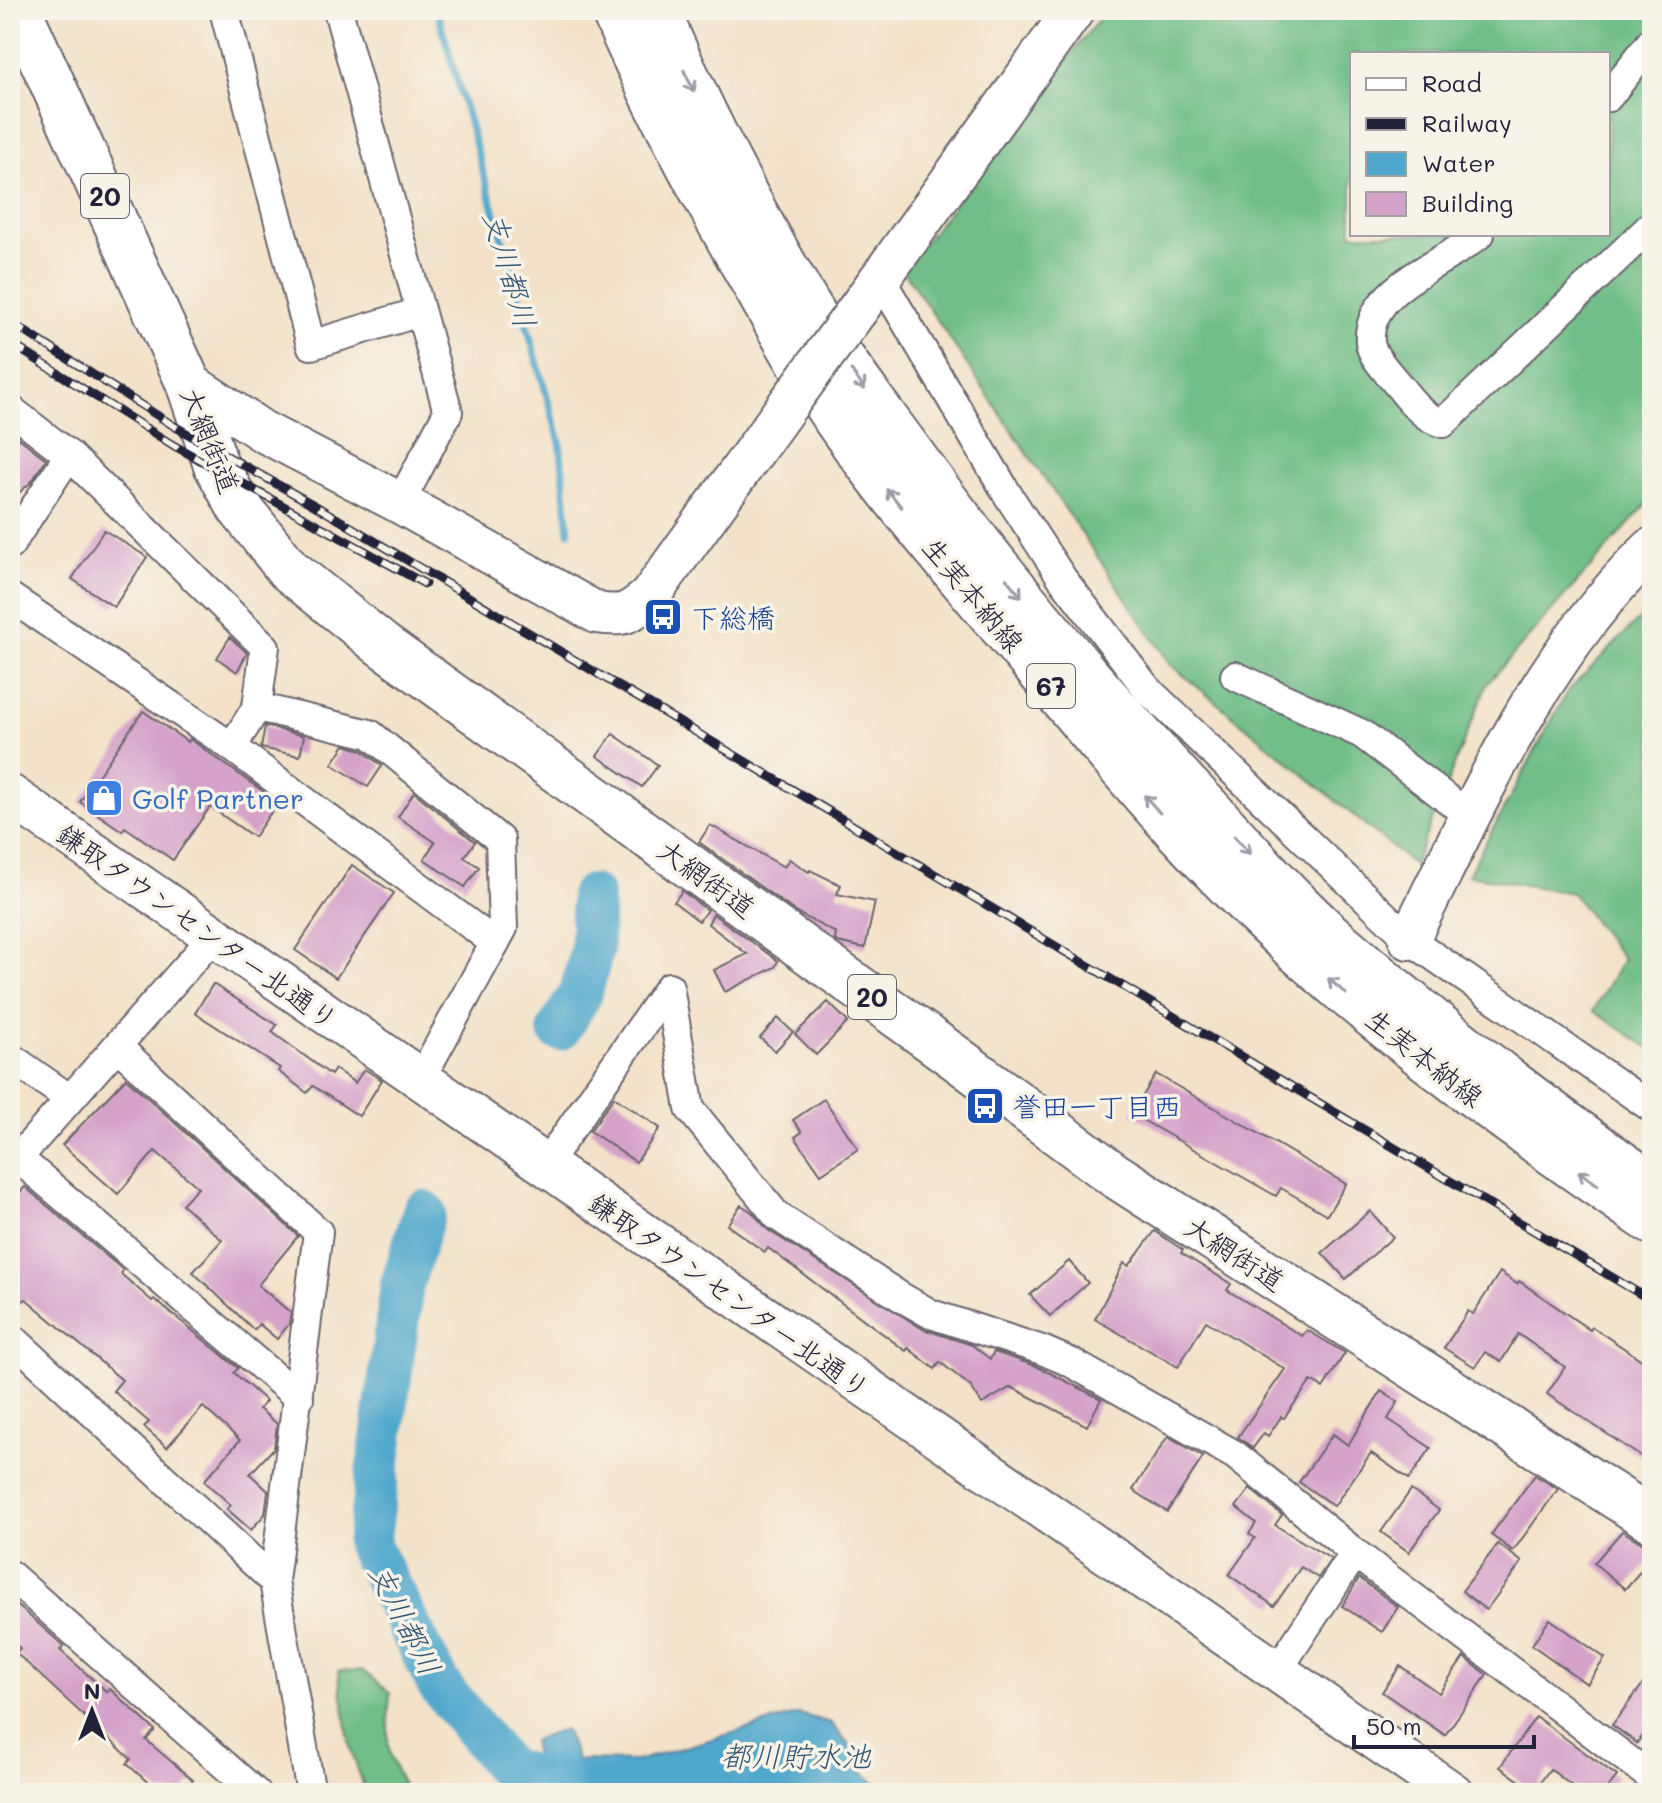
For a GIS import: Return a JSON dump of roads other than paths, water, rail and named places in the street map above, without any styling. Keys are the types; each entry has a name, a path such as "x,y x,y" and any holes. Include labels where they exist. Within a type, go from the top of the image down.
{"main road":[{"name":"大網街道","path":"19,10 188,382 216,465 239,507 288,569 327,603 1113,1174 1652,1520"},
{"name":"生実本納線","path":"613,10 687,168 794,356 842,430 893,497 1158,812 1246,904 1362,1007 1502,1117 1652,1222"},
{"name":"生実本納線","path":"657,10 753,213 821,327 950,506 1011,584 1153,749 1267,873 1335,939 1485,1062 1652,1185"}],"street":[{"path":"224,10 311,345 420,312"},
{"path":"338,10 448,412 400,503"},
{"path":"188,382 262,431 400,503 597,613 617,616 629,613 649,597 1074,10"},
{"path":"1610,94 1652,41"},
{"path":"1478,236 1467,246 1396,288 1375,314 1370,344 1381,366 1427,419 1443,423 1652,225"},
{"path":"869,294 1046,554 1148,690 1409,939 1652,1108"},
{"path":"10,409 69,455 265,647 257,707 232,747"},
{"path":"10,545 69,455"},
{"path":"1409,939 1533,696 1616,582 1652,548"},
{"path":"10,597 232,747 495,943"},
{"path":"1235,676 1362,734 1471,817"},
{"path":"257,707 370,734 500,840 503,928 420,1080"},
{"name":"鎌取タウンセンター北通り","path":"10,795 1453,1793"},
{"path":"214,936 14,1162 299,1398"},
{"path":"544,1167 669,987 690,1109 777,1216 931,1314 1042,1350 1072,1363 1235,1455 1355,1553 1652,1778"},
{"path":"117,1046 318,1232 274,1581 311,1793"},
{"path":"10,1057 70,1099"},
{"path":"10,1336 274,1581"},
{"path":"1277,1671 1355,1553"},
{"path":"10,1575 256,1793"}],"water":[{"name":"都川貯水池","path":"799,1714 831,1723 852,1749 860,1770 886,1793 542,1793 532,1741 565,1729 577,1760 636,1761"}],"waterway":[{"name":"支川都川","path":"437,10 560,442 569,532"},
{"name":"支川都川","path":"559,1029 581,993 592,949 592,896"},
{"name":"支川都川","path":"424,1212 402,1285 368,1545 439,1685 506,1768 548,1782 600,1793"}],"railway":[{"path":"10,322 174,426 321,509 1652,1301"},
{"path":"10,343 173,445 425,584"}],"place":[{"name":"下総橋","path":"663,617"},
{"name":"Golf Partner","path":"104,798"},
{"name":"誉田一丁目西","path":"985,1106"}]}
